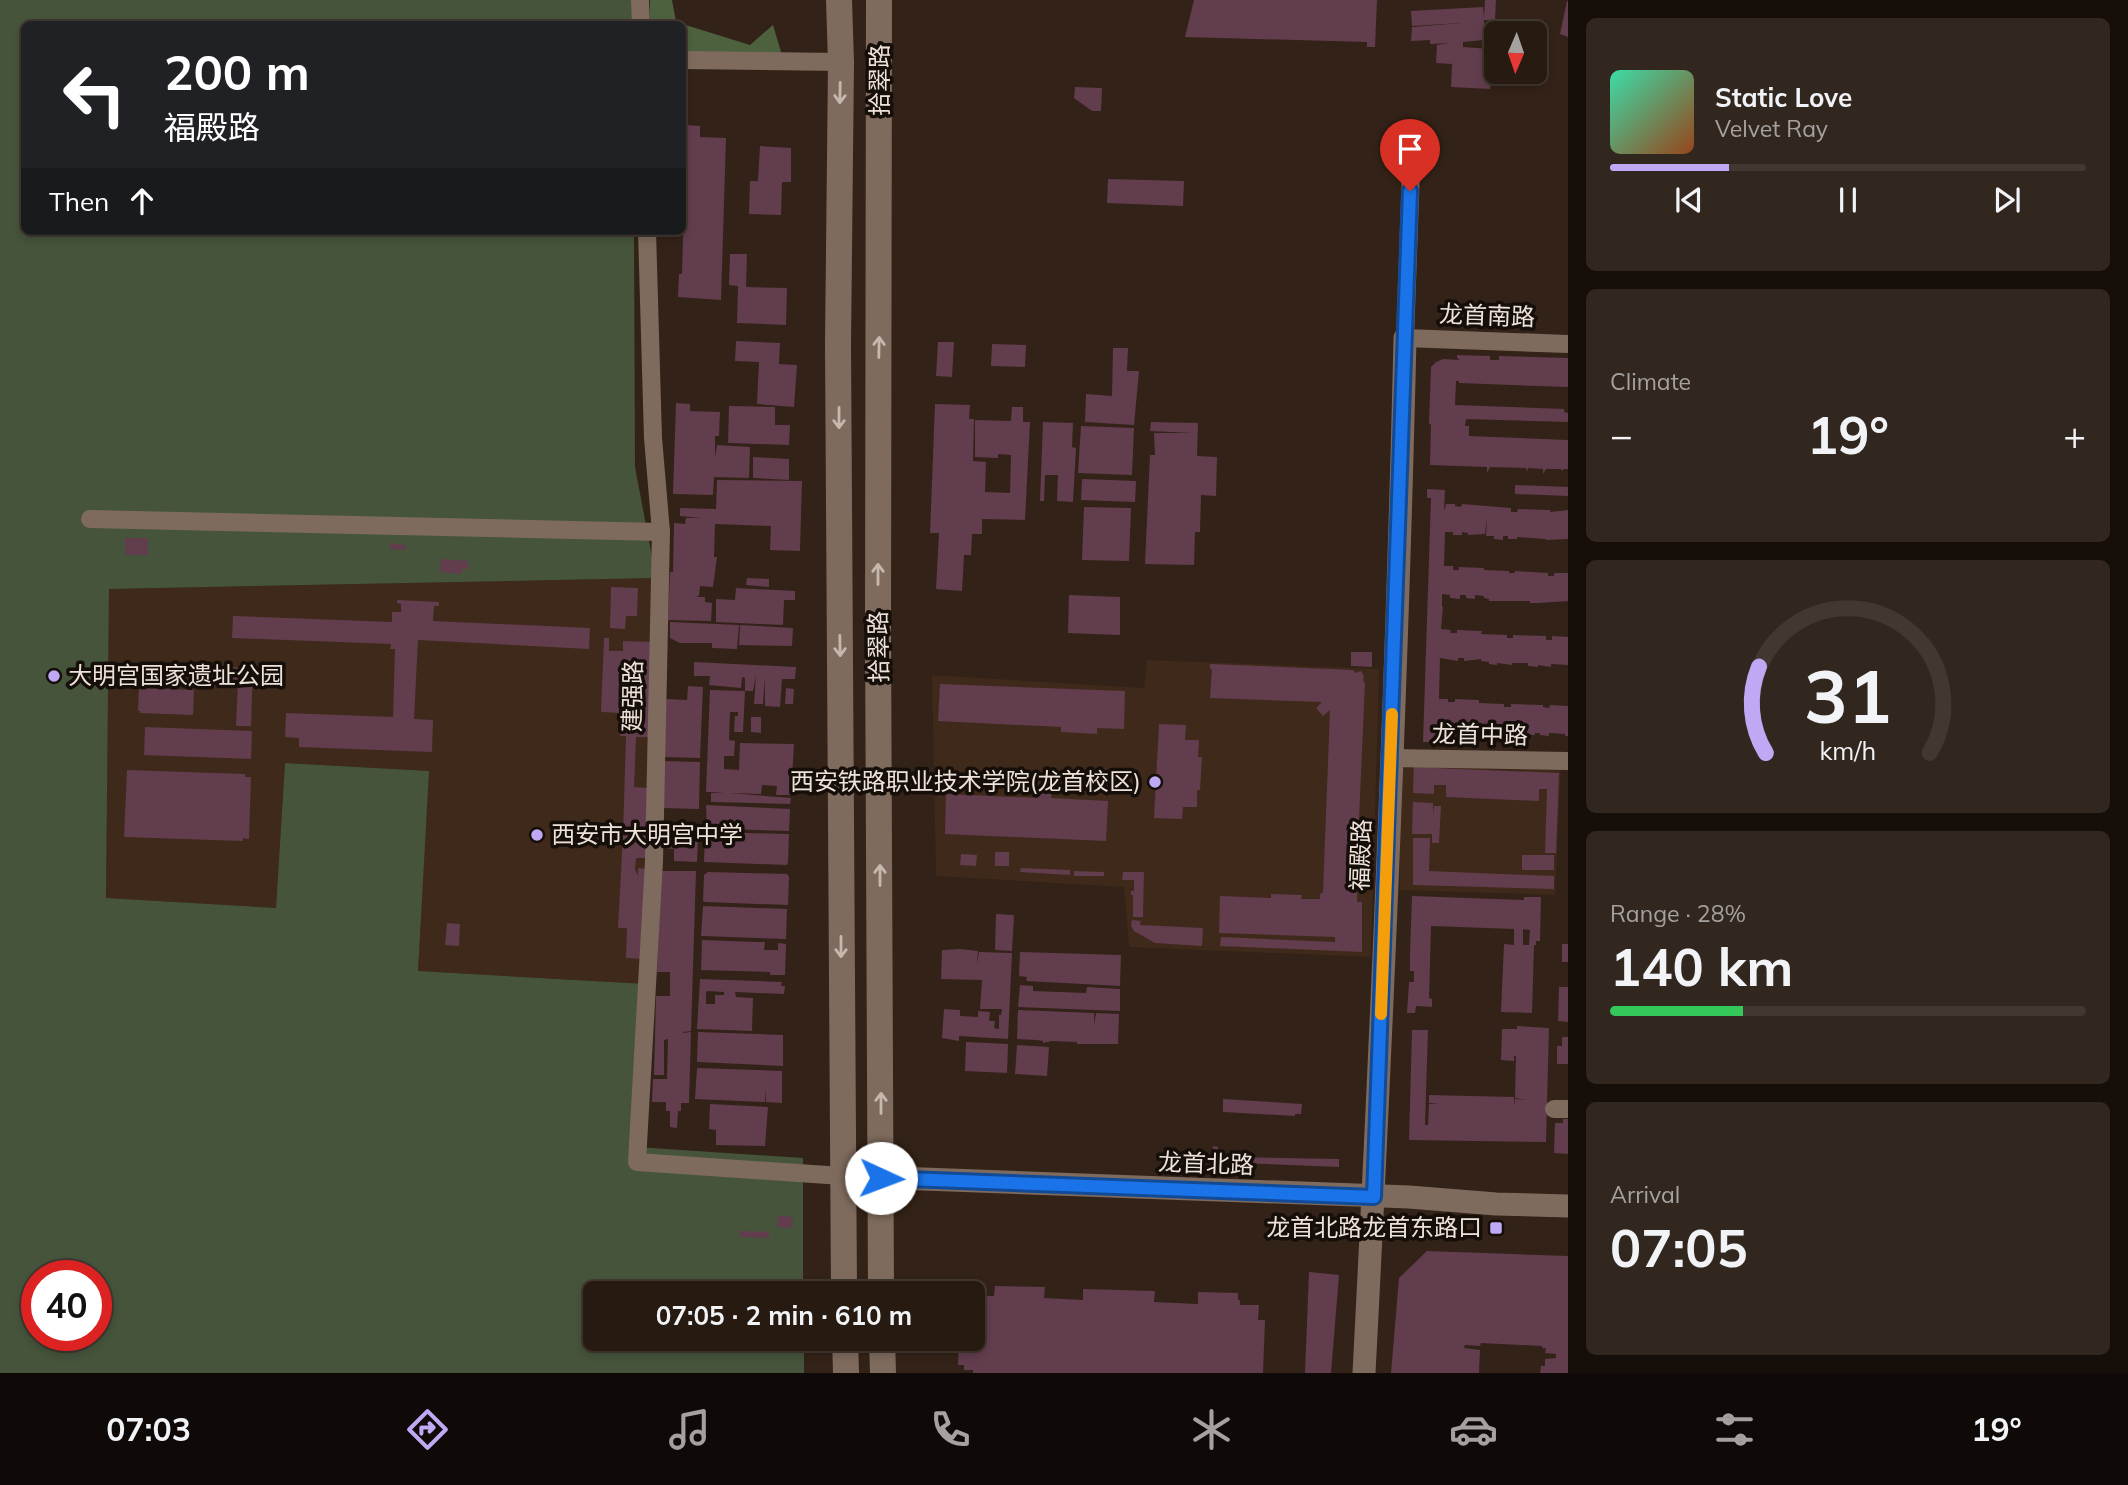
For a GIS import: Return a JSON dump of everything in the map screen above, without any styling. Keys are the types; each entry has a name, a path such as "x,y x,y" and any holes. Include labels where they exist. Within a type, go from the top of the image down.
{"main road":[{"name":"拾翠路","path":"839,0 841,62 838,372 844,1281"},
{"name":"拾翠路","path":"879,0 881,1281"},
{"path":"845,1351 846,1373"},
{"path":"882,1351 883,1373"}],"street":[{"path":"640,0 641,21"},
{"path":"686,60 841,62"},
{"path":"1405,338 1412,143"},
{"name":"建强路","path":"647,235 653,438 661,532 654,861 638,1162 842,1176"},
{"name":"龙首南路","path":"1405,338 1568,344"},
{"name":"福殿路","path":"1364,1373 1374,1197 1405,338"},
{"path":"90,519 661,532"},
{"name":"龙首中路","path":"1391,758 1568,761"},
{"name":"龙首北路","path":"842,1176 1409,1197 1568,1206"}],"shaded area":[{"name":"西安市大明宫中学","path":"656,578 646,984 418,971 428,771 285,763 276,908 106,898 109,589"},
{"name":"西安铁路职业技术学院(龙首校区)","path":"1147,660 1379,669 1371,957 1129,947 1124,887 936,876 932,675 1144,688"},
{"path":"1399,760 1561,765 1555,895 1400,890"}],"green space":[{"name":"大明宫国家遗址公园","path":"0,0 634,0 634,21 21,21 21,235 634,235 635,467 656,578 109,589 106,898 276,908 285,763 429,771 418,971 646,984 636,1147 803,1158 803,1281 583,1281 583,1351 804,1351 804,1373 0,1373"},
{"path":"650,0 672,0 676,21 650,21"},
{"path":"686,25 750,45 773,25 782,55 686,54"}],"building":[{"path":"1194,0 1377,0 1375,47 1367,47 1367,42 1185,37"},
{"path":"1485,0 1496,0 1495,21 1484,20 1484,40 1463,42 1463,47 1484,49 1484,84 1491,84 1490,89 1451,87 1452,64 1436,63 1437,45 1449,43 1411,41 1412,27 1461,23 1412,26 1411,11 1483,7 1484,18"},
{"path":"1568,1 1568,37 1560,34"},
{"path":"1075,87 1102,88 1101,111 1092,111 1074,98"},
{"path":"686,125 700,126 700,137 726,138 721,300 678,297 679,274 682,274 683,235 686,235"},
{"path":"760,146 791,148 791,182 782,182 781,215 749,214 750,181 758,181"},
{"path":"1108,179 1184,181 1183,206 1107,203"},
{"path":"730,254 747,254 746,287 787,288 786,325 737,323 738,286 729,285"},
{"path":"736,341 780,343 779,364 797,365 794,407 757,404 759,362 735,361"},
{"path":"938,342 954,342 952,377 936,376"},
{"path":"992,344 1026,345 1025,367 991,366"},
{"path":"1113,348 1128,348 1127,371 1139,371 1134,425 1085,422 1086,394 1112,396"},
{"path":"1457,355 1490,356 1490,360 1499,360 1499,356 1568,358 1568,387 1456,381 1455,405 1564,409 1564,412 1568,413 1568,422 1466,419 1465,426 1469,426 1469,436 1568,440 1568,469 1546,469 1543,474 1543,469 1528,468 1527,472 1526,468 1490,467 1487,473 1487,467 1430,465 1431,367 1443,359 1460,360"},
{"path":"676,403 690,404 690,411 720,412 719,436 715,436 715,458 717,445 750,447 749,478 714,477 713,495 673,494"},
{"path":"935,404 970,405 969,419 974,419 973,461 986,462 985,492 1010,493 1011,455 998,454 998,458 975,457 975,420 1011,421 1012,407 1023,407 1023,422 1030,422 1025,520 982,519 982,534 972,534 971,555 964,555 962,591 936,589 939,533 930,533"},
{"path":"729,406 775,407 775,425 790,425 789,445 728,443"},
{"path":"1043,422 1073,423 1072,447 1076,448 1073,502 1057,501 1058,475 1045,475 1044,501 1040,501"},
{"path":"1151,422 1198,423 1197,456 1217,457 1216,496 1201,495 1200,532 1195,532 1194,565 1145,564 1150,455 1155,455 1154,433 1192,433 1150,431"},
{"path":"1081,426 1134,428 1132,475 1078,473"},
{"path":"753,457 789,459 789,480 753,478"},
{"path":"1082,479 1136,481 1135,502 1081,500"},
{"path":"717,480 802,481 800,551 770,550 771,526 715,524 714,557 717,557 713,587 700,586 697,596 705,597 705,602 712,603 711,621 668,620 674,523 685,524 686,518 701,518 680,516 680,508 716,509"},
{"path":"1515,485 1568,487 1568,496 1515,494"},
{"path":"1427,489 1445,490 1444,509 1446,504 1461,507 1462,504 1511,508 1511,512 1517,512 1518,509 1550,512 1568,510 1568,539 1508,539 1508,536 1503,536 1503,540 1494,539 1494,536 1486,536 1487,518 1485,534 1468,535 1462,532 1462,535 1453,535 1453,532 1445,532 1444,566 1453,566 1453,570 1459,570 1459,567 1484,568 1509,573 1548,573 1548,576 1568,573 1568,601 1489,601 1484,596 1475,595 1475,599 1460,595 1460,599 1442,594 1441,629 1451,630 1450,633 1457,633 1457,630 1482,631 1481,634 1507,635 1507,638 1513,638 1513,635 1546,636 1546,640 1552,640 1552,636 1568,637 1568,665 1497,665 1481,659 1464,661 1464,658 1458,658 1458,661 1440,658 1439,699 1448,699 1448,702 1455,702 1455,699 1479,700 1479,703 1504,704 1504,707 1511,707 1511,704 1543,705 1549,708 1550,705 1568,706 1568,736 1495,731 1495,734 1486,734 1486,731 1479,729 1447,730 1437,727 1437,732 1429,742 1423,742 1431,498 1427,498"},
{"path":"1084,507 1131,508 1129,561 1082,560"},
{"path":"125,538 148,538 148,555 125,555"},
{"path":"390,543 406,545 406,550 390,549"},
{"path":"441,559 468,561 468,569 462,569 462,574 440,572"},
{"path":"747,578 769,579 769,587 746,585"},
{"path":"611,587 638,588 637,616 626,616 625,629 610,628"},
{"path":"736,588 795,591 795,600 784,600 783,625 716,622 716,599 735,600"},
{"path":"1069,595 1120,597 1120,635 1068,633"},
{"path":"397,600 439,602 439,606 434,606 433,621 590,628 589,649 418,640 414,719 433,720 432,752 299,747 299,738 285,737 286,713 393,717 395,649 390,649 391,644 232,638 233,616 392,622 392,612 401,612 401,604 397,603"},
{"path":"670,622 739,625 737,649 712,648 712,643 680,643 670,638"},
{"path":"740,625 793,628 792,646 739,645"},
{"path":"604,638 609,638 609,651 623,651 623,641 652,642 648,737 636,737 634,787 649,788 646,858 636,858 635,869 638,876 638,868 646,869 643,959 626,958 627,928 618,928 626,736 620,736 621,713 601,712"},
{"path":"1351,652 1372,652 1372,667 1351,666"},
{"path":"694,662 796,667 795,679 782,679 780,707 765,706 765,677 763,704 754,704 756,675 753,691 745,691 745,678 742,677 741,688 709,685 710,676 694,676"},
{"path":"1210,664 1353,670 1355,673 1361,671 1364,676 1357,902 1362,902 1362,952 1220,946 1221,937 1335,942 1335,937 1219,933 1220,896 1271,898 1271,894 1302,895 1301,899 1320,899 1323,892 1330,710 1323,716 1316,708 1322,702 1210,698"},
{"path":"189,666 253,668 251,726 236,726 238,682 189,681"},
{"path":"940,684 1125,691 1124,729 1097,728 1097,734 1061,732 1061,727 938,721"},
{"path":"688,686 703,687 700,758 664,757 666,699 687,700"},
{"path":"139,688 194,690 193,715 140,713"},
{"path":"786,688 794,689 793,704 785,704"},
{"path":"710,690 745,691 743,732 734,732 735,716 738,716 738,712 730,712 729,740 735,741 734,756 724,756 724,769 739,770 740,743 794,744 791,795 776,795 777,786 762,785 761,794 729,793 791,798 790,804 711,802 711,793 724,792 706,792"},
{"path":"751,717 761,717 761,733 751,732"},
{"path":"1159,724 1186,725 1185,740 1199,740 1198,757 1202,757 1197,807 1183,807 1182,819 1154,818"},
{"path":"145,727 252,731 251,759 144,755"},
{"path":"664,761 700,762 699,809 662,808"},
{"path":"1414,762 1435,762 1435,768 1559,773 1556,853 1545,853 1547,789 1539,789 1539,801 1446,797 1446,785 1434,785 1434,794 1413,793"},
{"path":"127,770 245,774 245,777 251,777 249,839 124,837"},
{"path":"1038,787 1052,788 1051,798 1108,801 1106,841 945,834 946,794 1037,798"},
{"path":"1413,802 1433,803 1433,815 1434,806 1441,806 1439,843 1432,843 1432,834 1412,834"},
{"path":"706,805 790,809 789,831 727,829 728,824 721,823 721,828 707,827"},
{"path":"705,832 789,834 787,865 704,862"},
{"path":"1413,838 1430,838 1429,871 1554,876 1554,889 1413,885"},
{"path":"661,839 698,841 697,862 674,861 674,849 660,848"},
{"path":"995,852 1009,852 1009,866 995,866"},
{"path":"961,854 977,855 976,866 960,865"},
{"path":"1522,855 1554,855 1554,870 1522,870"},
{"path":"1021,868 1070,870 1070,875 1020,872"},
{"path":"661,871 696,871 691,1031 684,1030 683,1033 691,1032 689,1103 681,1103 677,1128 670,1127 670,1111 666,1111 666,1102 652,1102 653,1079 667,1079 668,1039 664,1040 664,1075 654,1075 656,996 670,996 670,972 657,972"},
{"path":"1074,871 1104,872 1104,876 1074,876"},
{"path":"708,872 787,874 788,905 705,902 704,875"},
{"path":"1123,872 1144,872 1143,917 1133,917 1131,891 1134,891 1134,880 1122,880"},
{"path":"1412,896 1524,900 1524,897 1541,897 1540,941 1536,941 1534,945 1532,1013 1501,1012 1504,944 1514,945 1514,929 1431,926 1429,998 1432,999 1432,1007 1416,1006 1415,1013 1407,1013 1409,982 1414,982 1414,971 1410,971","holes":["1523,929 1530,930 1529,945 1523,945"]},
{"path":"703,906 787,909 786,939 701,936"},
{"path":"996,914 1014,915 1012,951 995,950"},
{"path":"1132,920 1141,921 1140,925 1203,928 1202,946 1155,943 1134,931"},
{"path":"447,923 460,924 459,946 445,945"},
{"path":"702,940 765,942 764,950 778,950 778,943 786,944 785,975 770,975 770,972 701,970"},
{"path":"1562,944 1568,944 1568,962 1562,962"},
{"path":"942,950 978,951 977,965 979,952 1012,953 1008,1039 959,1036 959,1041 942,1038 944,1009 960,1010 960,1016 978,1017 978,1011 990,1012 989,1021 995,1021 994,1028 999,1029 1002,1009 980,1009 982,980 941,979"},
{"path":"1020,952 1121,955 1120,986 1026,981 1027,977 1019,976"},
{"path":"700,979 782,982 781,986 785,986 784,994 735,992 736,997 753,998 752,1031 697,1029","holes":["706,992 724,992 724,995 715,995 715,1004 706,1004"]},
{"path":"1020,985 1033,986 1033,991 1086,993 1087,987 1120,989 1120,1011 1018,1007"},
{"path":"1559,987 1568,987 1568,1022 1558,1021"},
{"path":"1018,1010 1094,1013 1094,1025 1096,1013 1119,1014 1118,1044 1052,1041 1043,1043 1017,1039"},
{"path":"1517,1026 1549,1028 1546,1142 1409,1140 1412,1030 1428,1030 1425,1125 1428,1125 1429,1104 1439,1103 1429,1103 1429,1095 1514,1097 1514,1106 1515,1099 1528,1100 1515,1098 1516,1056 1514,1061 1501,1060 1502,1029 1517,1029"},
{"path":"698,1032 783,1035 783,1066 697,1062"},
{"path":"1562,1037 1568,1037 1568,1064 1557,1064 1557,1046 1562,1046"},
{"path":"966,1042 1008,1044 1007,1073 965,1071"},
{"path":"1017,1045 1049,1047 1047,1076 1015,1074"},
{"path":"697,1068 782,1071 782,1103 766,1102 765,1088 765,1102 695,1099"},
{"path":"1223,1099 1302,1104 1301,1114 1295,1116 1223,1112"},
{"path":"710,1104 768,1107 765,1146 716,1145 716,1130 709,1129"},
{"path":"1563,1119 1568,1119 1568,1154 1554,1153 1555,1123 1563,1123"},
{"path":"1213,1146 1218,1147 1218,1155 1339,1159 1339,1167 1215,1162 1215,1158 1212,1158"},
{"path":"778,1216 793,1217 792,1228 777,1227"},
{"path":"740,1231 769,1232 769,1238 740,1237"},
{"path":"1427,1251 1568,1256 1568,1373 1540,1373 1541,1366 1545,1366 1545,1359 1556,1358 1556,1354 1545,1353 1546,1348 1542,1346 1481,1343 1480,1346 1465,1345 1464,1348 1480,1350 1479,1373 1391,1373 1399,1278"},
{"path":"1309,1272 1339,1275 1331,1373 1305,1373"},
{"path":"995,1286 1045,1287 1044,1298 1083,1300 1083,1289 1155,1291 1154,1302 1198,1304 1198,1292 1238,1293 1240,1305 1259,1305 1258,1320 1265,1320 1263,1373 973,1373 973,1370 964,1370 964,1365 958,1365 959,1351 985,1351 985,1296 994,1296"}],"slow traffic":[{"path":"1381,1014 1392,714"}],"place":[{"name":"大明宫国家遗址公园","path":"54,676"},
{"name":"西安铁路职业技术学院(龙首校区)","path":"1155,782"},
{"name":"西安市大明宫中学","path":"537,835"},
{"name":"龙首北路龙首东路口","path":"1496,1228"}],"route":[{"path":"881,1178 1374,1197 1410,191"}]}
